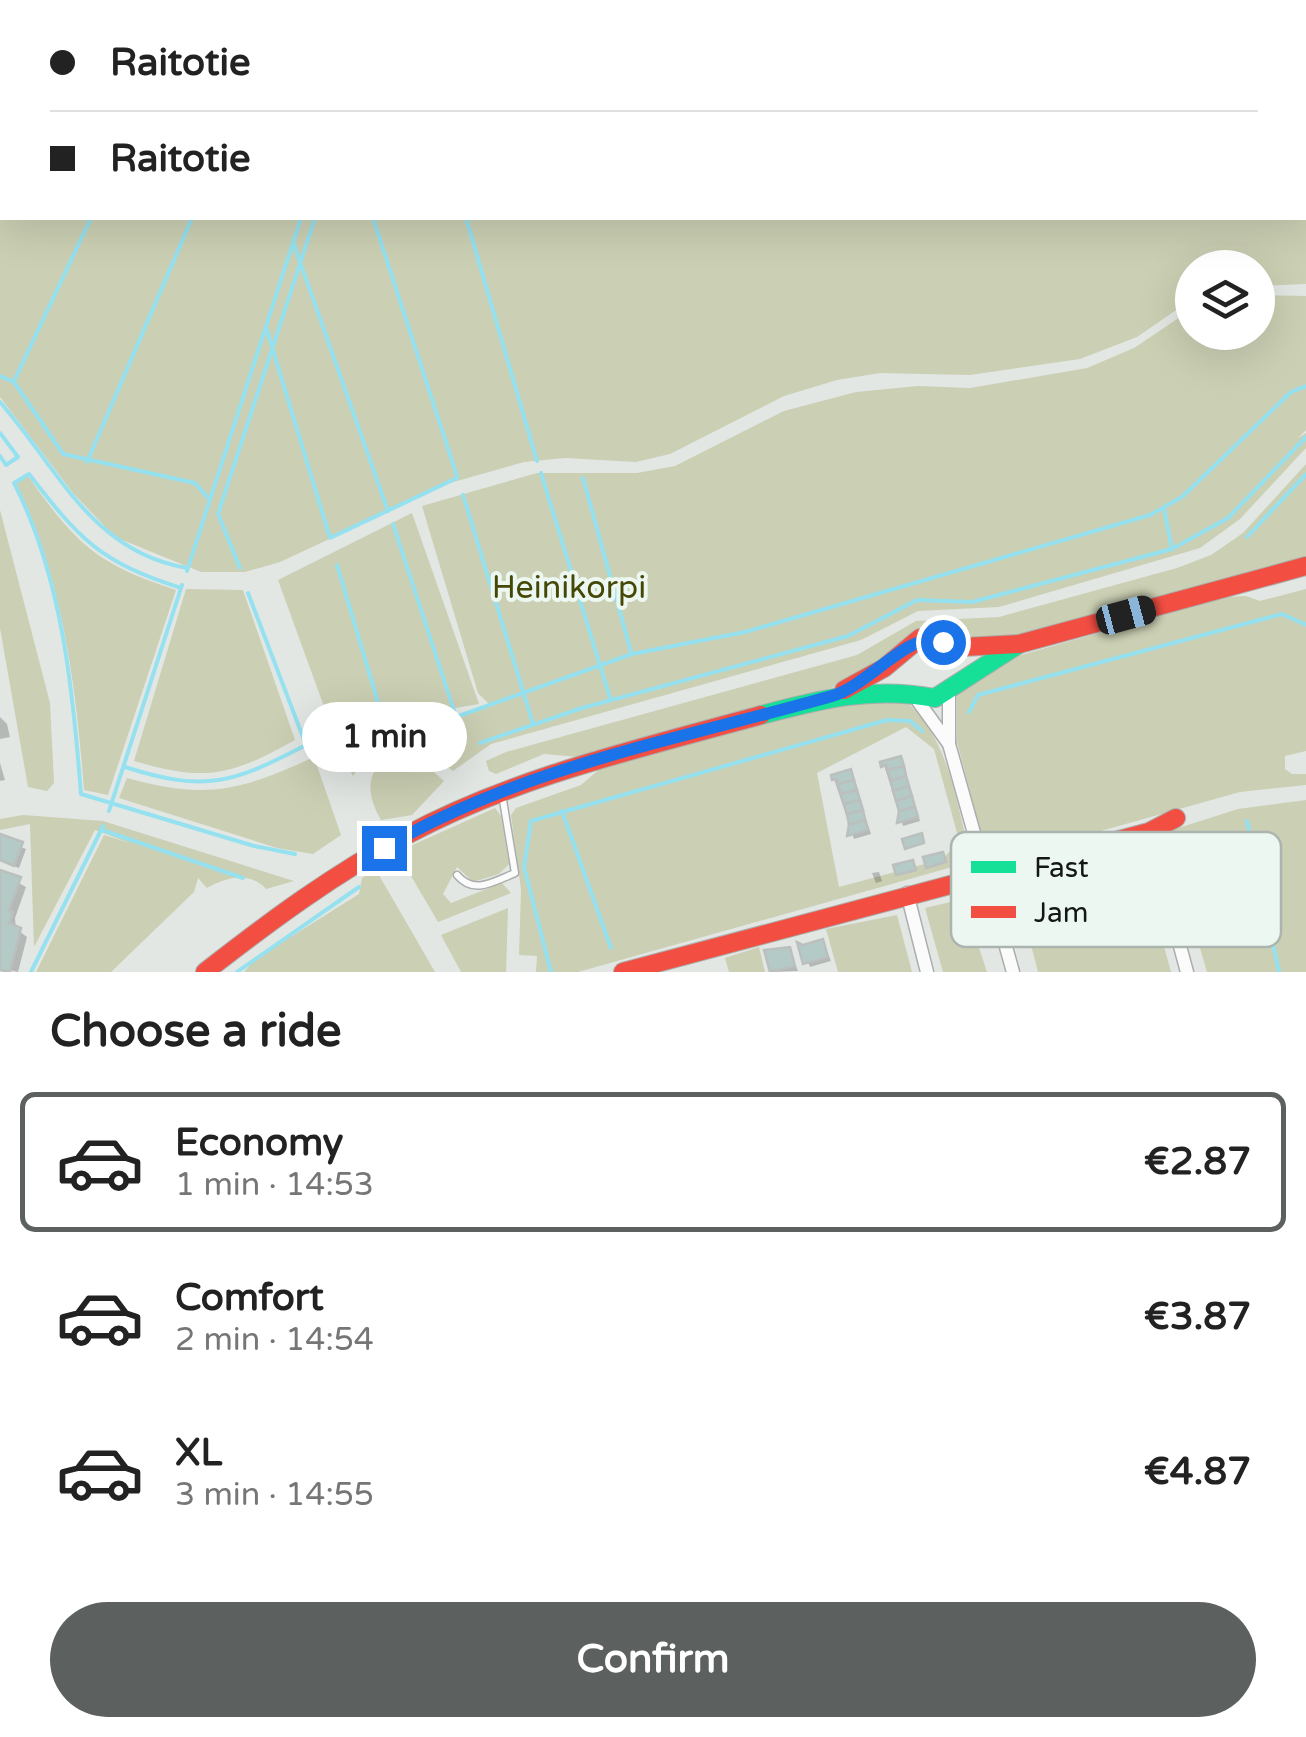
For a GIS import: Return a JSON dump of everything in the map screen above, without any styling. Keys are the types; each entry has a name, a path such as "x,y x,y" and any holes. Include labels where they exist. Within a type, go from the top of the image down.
{"main road":[{"path":"838,694 899,656 920,638 963,647 1019,644 1306,566"},
{"path":"943,642 957,660 952,687"},
{"path":"205,972 278,915 359,862 408,834 502,794 619,753 838,694 894,690 928,699 1019,644"},
{"path":"899,656 898,676 912,695"},
{"path":"1149,832 1176,818"},
{"path":"624,972 951,882"}],"street":[{"path":"952,687 949,744 974,832"},
{"path":"912,695 949,744"},
{"path":"908,893 927,972"},
{"path":"1006,947 1013,972"},
{"path":"1181,947 1188,972"}],"lane":[{"path":"457,876 475,888 514,873 502,794"}],"green space":[{"path":"0,220 1306,220 1306,284 1275,285 1275,250 1175,250 1175,311 1137,337 1080,359 970,375 880,373 837,380 784,396 670,454 636,462 565,458 524,462 450,483 280,562 245,572 201,572 115,537 73,493 0,397"},
{"name":"Heinikorpi","path":"1275,295 1306,296 1306,430 1298,438 1306,433 1306,448 1240,519 1200,548 999,607 918,611 861,640 491,744 453,771 423,750 400,741 378,748 353,776 334,741 380,715 457,719 489,704 478,693 422,506 537,473 637,473 675,466 784,411 856,392 918,386 970,388 1087,368 1134,348 1175,320 1175,350 1275,350"},
{"path":"1306,464 1306,559 1027,635 894,653 838,686 578,757 544,754 496,774 489,771 486,761 506,752 857,655 916,621 999,617 1177,568 1211,555 1243,533"},
{"path":"28,476 60,519 90,549 126,571 176,590 108,795 84,790 65,634 45,558 16,484"},
{"path":"0,510 50,703 54,783 47,791 28,787 0,628"},
{"path":"412,513 479,704 438,711 368,704 330,723 278,580"},
{"path":"186,589 243,590 295,740 253,761 217,772 180,772 134,761"},
{"path":"1306,589 1306,751 1285,756 1285,769 1292,774 1306,774 1306,785 1240,792 1097,832 981,832 957,742 957,695 1004,660 1225,597 1246,596 1260,601"},
{"path":"858,699 905,700 932,733 941,752 965,832 957,832 934,749 906,727 817,773 839,887 943,859 951,850 951,867 578,972 536,972 537,956 519,955 521,890 511,815 516,808 581,785 602,767"},
{"path":"395,754 418,758 444,781 412,815 381,820 372,801 371,782 378,766"},
{"path":"314,757 341,835 313,854 277,848 119,798 127,778 179,789 222,789 265,778"},
{"path":"1306,800 1306,972 1207,972 1200,947 1281,947 1281,832 1166,832 1238,809"},
{"path":"495,808 501,816 509,864 499,874 473,882 457,867 443,894 451,903 502,883 511,893 438,922 397,852"},
{"path":"23,815 103,821 294,881 266,889 252,880 238,878 207,888 198,878 194,892 111,972 36,972 104,835 130,843 95,830 34,947 30,824 0,830 0,819"},
{"path":"376,870 435,972 244,972 254,960 359,894 362,878"},
{"path":"951,902 951,947 979,947 987,972 943,972 925,908"},
{"path":"508,908 506,972 461,972 441,935"},
{"path":"897,915 912,972 838,972 826,929"},
{"path":"759,947 765,972 729,972 725,958"},
{"path":"1032,947 1164,947 1171,972 1038,972"}],"building":[{"path":"901,756 904,766 888,770 886,765 881,767 880,762"},
{"path":"904,766 906,776 891,781 888,770"},
{"path":"851,769 854,780 838,784 837,779 832,780 831,775"},
{"path":"906,776 909,786 893,791 891,781"},
{"path":"854,780 857,790 841,794 838,784"},
{"path":"909,786 912,796 896,801 893,791"},
{"path":"857,790 860,800 844,804 841,794"},
{"path":"912,796 915,807 899,811 896,801"},
{"path":"860,800 863,810 847,814 844,804"},
{"path":"915,807 918,817 897,823 899,811"},
{"path":"863,810 865,820 849,825 847,814"},
{"path":"865,820 868,830 847,836 849,825"},
{"path":"922,833 924,843 905,849 902,839"},
{"path":"0,834 23,842 14,866 0,860"},
{"path":"943,852 946,862 926,868 923,857"},
{"path":"913,860 916,870 896,875 893,865"},
{"path":"0,870 21,877 9,911 13,912 9,923 21,928 10,972 0,970"},
{"path":"823,939 828,957 803,964 797,942 803,945"},
{"path":"790,947 795,966 770,972 764,950"}],"waterway":[{"path":"14,381 90,220"},
{"path":"87,462 191,220"},
{"path":"187,571 300,220"},
{"path":"240,568 218,514 314,220"},
{"path":"374,220 457,476"},
{"path":"467,220 537,461"},
{"path":"293,242 388,511"},
{"path":"266,327 330,538 457,478"},
{"path":"0,376 14,382 63,454 195,483 209,499"},
{"path":"331,732 380,709 456,717 632,654 745,632 1150,515 1182,497 1291,392 1306,386"},
{"path":"0,402 79,504 101,526 125,545 154,559 187,568"},
{"path":"0,433 18,457 6,465 0,456"},
{"path":"480,743 582,708 848,636 917,600 972,602 1172,549 1228,518 1306,437"},
{"path":"541,473 610,698"},
{"path":"181,588 130,568 94,546 29,474 14,483 44,557 54,595 69,675 81,794 254,846 295,854"},
{"path":"1247,537 1306,474"},
{"path":"583,478 631,652"},
{"path":"463,495 533,724"},
{"path":"1164,509 1172,549"},
{"path":"393,524 456,717"},
{"path":"337,565 380,709"},
{"path":"109,811 182,585"},
{"path":"125,767 177,780 218,780 238,776 306,745 248,593"},
{"path":"969,712 978,695 1282,614 1306,625"},
{"path":"551,972 524,867 531,821 887,720 910,721 922,731"},
{"path":"562,811 611,948"},
{"path":"1247,821 1249,832"},
{"path":"31,972 103,826"},
{"path":"102,830 243,878"},
{"path":"237,972 359,887"},
{"path":"1274,947 1279,972"}],"traffic: fast":[{"path":"761,715 826,699 868,694 935,698 1019,644"}],"traffic: jam":[{"path":"844,690 884,668 920,638 963,647 1019,644 1306,566"},
{"path":"205,972 328,882 449,814 581,765 761,715"},
{"path":"1149,832 1176,818"},
{"path":"623,972 951,885"}],"route":[{"path":"384,848 408,834 562,770 838,694 884,668 913,641 928,638 943,642"}]}
